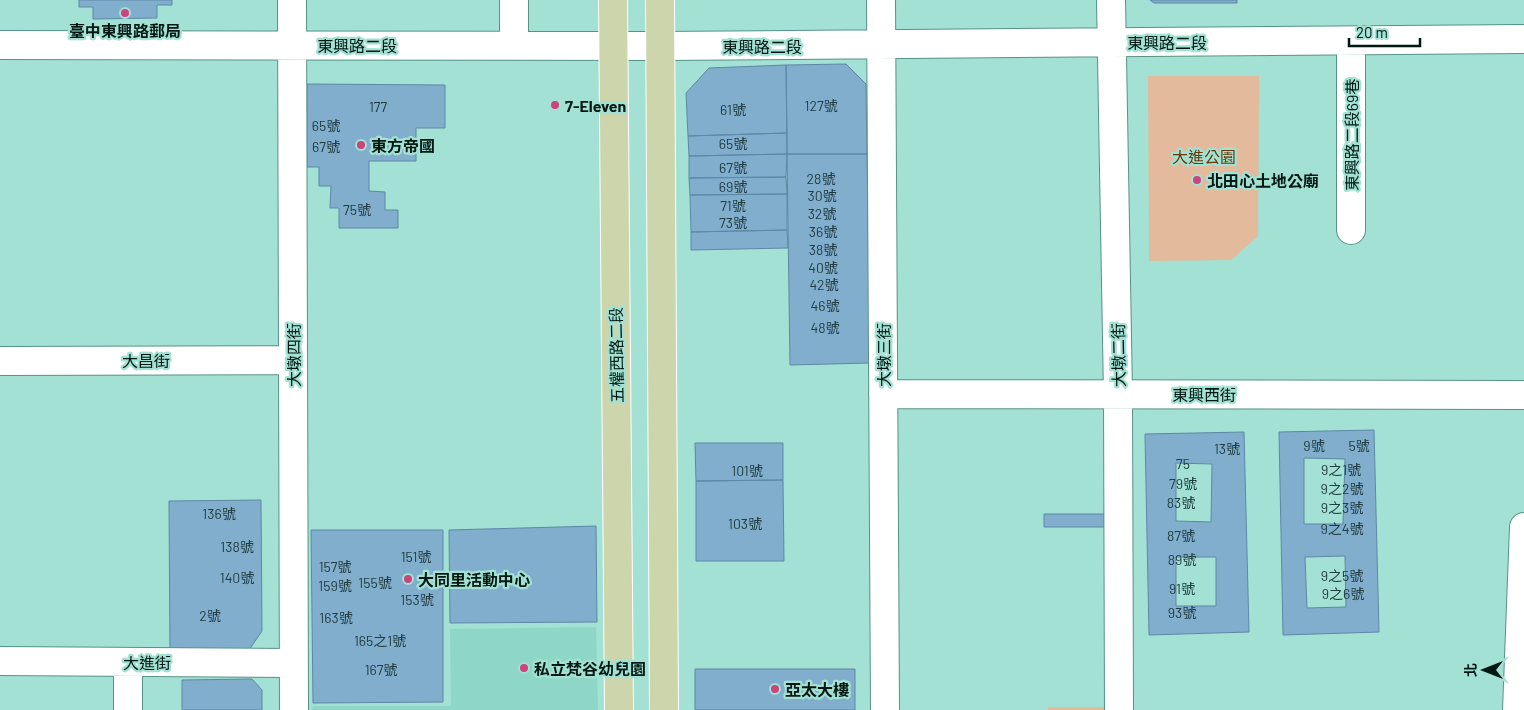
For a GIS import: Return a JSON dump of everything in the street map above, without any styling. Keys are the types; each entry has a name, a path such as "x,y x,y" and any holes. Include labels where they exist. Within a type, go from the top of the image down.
{"main road":[{"name":"五權西路二段","path":"614,0 619,710"},
{"path":"660,0 664,710"}],"street":[{"name":"大墩四街","path":"292,0 294,710"},
{"path":"514,0 514,45"},
{"name":"大墩三街","path":"881,0 885,710"},
{"name":"大墩二街","path":"1111,0 1118,394 1119,710"},
{"name":"東興路二段","path":"0,45 660,46 1524,39"},
{"name":"東興路二段69巷","path":"1351,41 1351,230"},
{"name":"大昌街","path":"0,361 293,360"},
{"name":"東興西街","path":"884,394 1524,395"},
{"path":"1517,710 1524,527"},
{"name":"大進街","path":"0,661 294,663"},
{"path":"128,662 128,710"}],"shaded area":[{"name":"私立梵谷幼兒園","path":"596,627 598,710 312,710 313,706 451,706 450,629"}],"green space":[{"name":"大進公園","path":"1148,76 1259,76 1258,236 1231,260 1149,261"},
{"path":"1048,707 1116,707 1116,710 1048,710"}],"building":[{"name":"臺中東興路郵局","path":"79,0 172,0 172,5 157,5 157,18 93,19 93,7 79,7"},
{"path":"1150,0 1237,0 1237,3 1154,3"},
{"path":"846,64 866,84 867,154 787,154 786,65"},
{"path":"786,65 787,133 688,136 686,93 709,68"},
{"name":"東方帝國","path":"307,84 445,85 445,128 416,128 416,161 369,161 369,191 385,192 385,210 398,210 398,228 339,228 339,208 330,208 331,186 319,186 319,167 307,167"},
{"path":"787,133 787,154 689,156 688,136"},
{"path":"787,154 786,177 689,178 689,156"},
{"path":"787,154 867,154 870,363 790,365"},
{"path":"786,177 787,194 690,195 689,178"},
{"path":"787,194 787,230 691,232 690,195"},
{"path":"787,230 788,248 691,250 691,232"},
{"path":"1374,430 1379,632 1283,635 1279,432","holes":["1304,458 1345,459 1343,524 1304,524","1345,556 1346,607 1307,608 1305,557"]},
{"path":"1244,432 1249,632 1149,635 1145,434","holes":["1176,463 1212,464 1211,522 1176,521","1176,557 1216,557 1216,606 1176,606"]},
{"path":"695,443 783,443 783,480 696,481"},
{"path":"783,480 784,561 696,561 696,481"},
{"path":"261,500 262,631 247,653 170,654 169,501"},
{"path":"1044,514 1109,514 1109,527 1044,527"},
{"path":"596,526 597,622 450,623 449,530"},
{"path":"311,530 443,530 443,702 313,703"},
{"name":"亞太大樓","path":"695,669 855,669 855,710 695,710"},
{"path":"252,679 262,690 262,710 182,710 182,680"}],"place":[{"name":"臺中東興路郵局","path":"125,13"},
{"name":"7-Eleven","path":"555,105"},
{"name":"東方帝國","path":"361,145"},
{"name":"北田心土地公廟","path":"1197,180"},
{"name":"大同里活動中心","path":"408,579"},
{"name":"私立梵谷幼兒園","path":"524,668"},
{"name":"亞太大樓","path":"775,689"}]}
